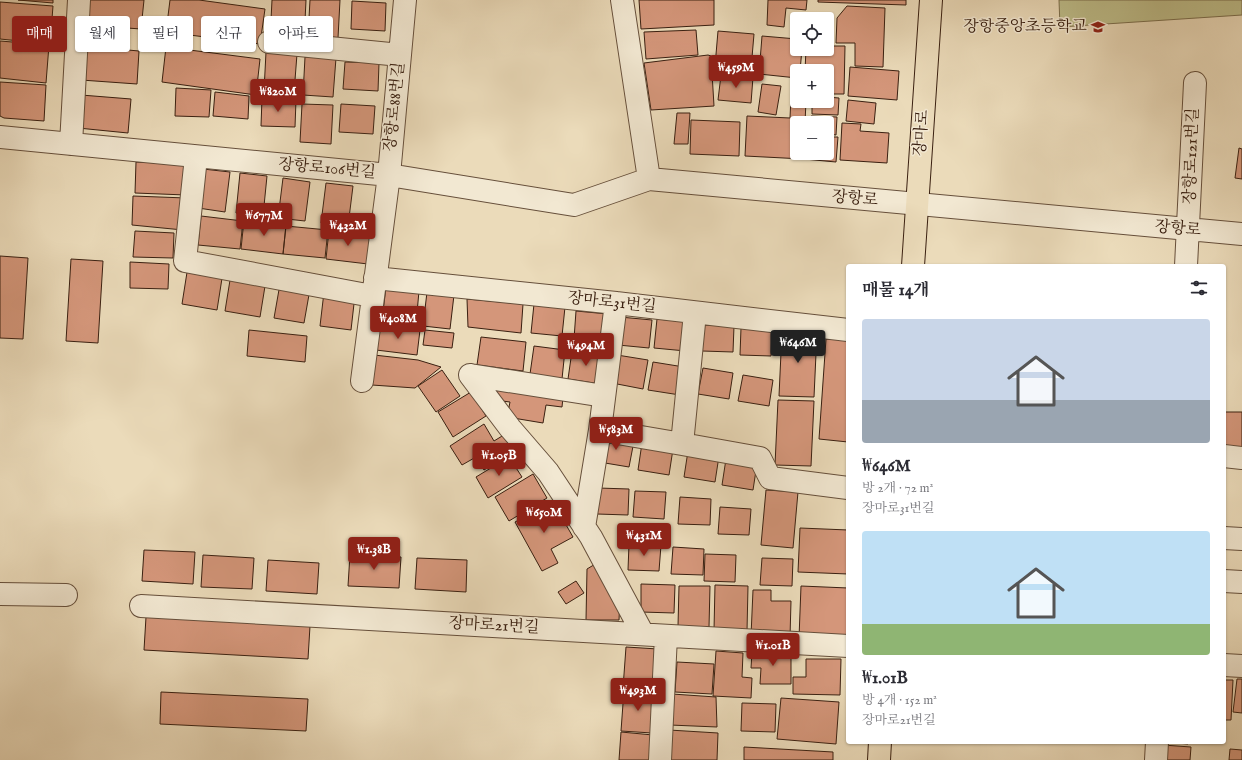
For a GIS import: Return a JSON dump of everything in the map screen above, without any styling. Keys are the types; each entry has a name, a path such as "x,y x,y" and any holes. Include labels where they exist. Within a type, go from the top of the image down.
{"main road":[{"name":"장마로","path":"913,264 931,0"},
{"path":"879,760 880,744"}],"street":[{"path":"71,144 79,0"},
{"name":"장항로88번길","path":"362,381 389,175 405,0"},
{"path":"622,0 649,179"},
{"path":"333,49 400,56"},
{"name":"장항로121번길","path":"1186,264 1195,82"},
{"name":"장항로106번길","path":"0,137 389,175 574,205 649,179"},
{"name":"장마로31번길","path":"196,157 185,261 374,287 616,303 846,330"},
{"name":"장항로","path":"649,179 1242,234"},
{"path":"584,527 600,430 616,303"},
{"path":"682,444 695,312"},
{"path":"604,396 470,375 510,428 548,472 584,527 643,634"},
{"path":"600,430 760,458 770,478 846,488"},
{"path":"1226,456 1242,458"},
{"path":"1226,538 1242,539"},
{"path":"1226,581 1242,582"},
{"path":"0,594 66,595"},
{"name":"장마로21번길","path":"140,606 846,646"},
{"path":"660,760 666,636"},
{"path":"1226,665 1242,666"},
{"path":"1156,760 1157,744"}],"green space":[{"path":"1059,0 1242,0 1242,15 1060,27"}],"building":[{"path":"18,0 53,0 53,3"},
{"path":"88,0 144,0 142,16 138,16 138,29 130,28 130,16 87,16"},
{"path":"170,0 199,0 265,9 260,44 256,43 256,16 201,16 201,36 193,35 193,16 168,16"},
{"path":"272,0 306,0 305,16 271,16"},
{"path":"310,0 340,0 338,38 333,38 333,16 309,16"},
{"path":"639,0 714,0 714,25 641,29"},
{"path":"768,0 807,0 806,10 786,8 784,27 767,25"},
{"path":"818,0 906,0 906,5 818,2"},
{"path":"352,1 386,3 385,31 351,29"},
{"path":"0,2 53,6 52,16 12,16 12,40 0,39"},
{"path":"847,6 885,8 883,67 855,66 855,43 836,43 837,18"},
{"path":"696,30 698,55 646,59 644,32"},
{"path":"718,31 754,34 751,69 715,66"},
{"path":"762,36 790,38 790,56 801,56 801,64 790,64 790,77 759,74"},
{"path":"0,41 12,42 12,52 48,52 46,83 0,78"},
{"path":"834,46 845,46 844,94 834,94 834,64 805,64 806,56 834,56"},
{"path":"130,50 139,52 137,84 81,80 83,52 130,52"},
{"path":"193,50 260,59 256,95 162,82 165,52 193,52"},
{"path":"266,52 297,54 294,93 264,91"},
{"path":"708,55 711,56 714,106 651,110 644,63"},
{"path":"305,57 336,58 333,97 303,95"},
{"path":"345,62 379,63 378,91 343,89"},
{"path":"850,67 899,71 897,100 848,96"},
{"path":"721,75 753,77 751,103 718,100"},
{"path":"0,82 46,85 44,121 4,118 0,116"},
{"path":"762,84 781,86 776,115 758,112"},
{"path":"176,88 211,90 209,117 175,116"},
{"path":"215,92 249,96 248,119 213,116"},
{"path":"81,95 131,99 128,133 78,128"},
{"path":"262,98 296,100 295,127 261,126"},
{"path":"834,98 839,98 838,115 812,114 812,108 834,108"},
{"path":"848,100 876,103 874,124 846,121"},
{"path":"302,104 333,105 331,144 300,142"},
{"path":"341,104 375,106 373,134 339,132"},
{"path":"790,108 806,108 805,116 790,116"},
{"path":"677,113 690,113 688,144 674,144"},
{"path":"747,116 790,118 790,158 745,156"},
{"path":"834,117 837,117 836,135 834,135"},
{"path":"691,120 740,122 739,156 690,154"},
{"path":"842,123 861,124 860,131 889,133 887,163 840,160"},
{"path":"834,137 838,137 836,162 815,160 834,160"},
{"path":"1239,148 1242,149 1242,179 1235,178"},
{"path":"136,162 188,164 186,195 135,193"},
{"path":"203,169 230,172 225,212 198,208"},
{"path":"240,173 267,176 263,216 236,213"},
{"path":"283,178 310,182 305,221 278,218"},
{"path":"326,183 353,186 348,226 321,223"},
{"path":"133,196 186,198 183,230 132,225"},
{"path":"201,216 243,221 240,249 198,245"},
{"path":"244,220 286,225 283,254 241,249"},
{"path":"286,226 328,230 325,258 283,254"},
{"path":"329,230 371,235 368,264 326,259"},
{"path":"135,231 174,233 173,258 133,257"},
{"path":"0,256 28,258 23,339 0,338"},
{"path":"71,259 103,261 98,343 66,341"},
{"path":"130,262 169,264 168,289 130,288"},
{"path":"188,266 223,272 217,310 182,304"},
{"path":"231,274 266,280 260,317 225,311"},
{"path":"280,284 310,289 304,323 274,318"},
{"path":"386,287 419,291 416,324 382,320"},
{"path":"324,292 355,295 351,330 320,326"},
{"path":"427,292 454,295 450,329 423,326"},
{"path":"467,299 523,304 521,333 468,327"},
{"path":"534,304 565,307 562,336 531,333"},
{"path":"576,311 608,314 605,342 574,339"},
{"path":"620,317 652,320 649,348 618,345"},
{"path":"657,319 688,322 686,351 654,348"},
{"path":"379,325 420,330 417,355 376,350"},
{"path":"703,325 734,326 733,352 702,351"},
{"path":"741,328 772,330 771,356 740,355"},
{"path":"249,330 307,336 305,362 247,356"},
{"path":"425,330 454,333 452,348 423,345"},
{"path":"782,331 817,332 814,397 779,396"},
{"path":"481,337 526,342 523,371 477,365"},
{"path":"826,339 846,340 846,442 819,439"},
{"path":"534,346 565,350 562,379 530,374"},
{"path":"572,351 604,355 600,384 568,379"},
{"path":"374,355 418,360 441,367 415,388 372,385"},
{"path":"617,355 648,360 643,389 612,383"},
{"path":"653,362 684,367 680,395 648,390"},
{"path":"703,368 733,373 729,399 698,394"},
{"path":"442,370 460,396 436,412 418,386"},
{"path":"743,375 773,380 769,406 738,401"},
{"path":"497,385 563,397 562,407 546,405 543,423 507,417 510,402 494,400"},
{"path":"471,392 486,416 453,437 438,412"},
{"path":"778,400 814,401 811,466 775,465"},
{"path":"1226,412 1242,412 1242,453 1226,453"},
{"path":"484,424 494,441 507,433 517,449 484,470 476,457 462,465 450,446"},
{"path":"603,435 634,441 629,467 599,462"},
{"path":"642,443 673,449 669,475 638,470"},
{"path":"688,451 719,456 715,482 684,477"},
{"path":"509,457 522,477 488,498 476,477"},
{"path":"726,459 757,464 753,490 722,485"},
{"path":"533,474 547,498 509,521 495,497"},
{"path":"598,488 629,489 628,515 597,514"},
{"path":"766,490 798,492 793,548 761,545"},
{"path":"635,491 666,492 664,519 633,517"},
{"path":"680,497 711,499 710,525 678,524"},
{"path":"553,502 573,537 551,549 558,563 542,571 515,522"},
{"path":"720,507 751,509 749,535 718,534"},
{"path":"800,528 846,530 846,574 798,572"},
{"path":"629,544 661,545 659,571 628,570"},
{"path":"673,547 704,549 703,575 671,574"},
{"path":"144,550 195,552 193,584 142,581"},
{"path":"350,554 401,557 399,588 348,586"},
{"path":"705,554 736,555 735,582 704,581"},
{"path":"203,555 254,558 252,589 201,587"},
{"path":"417,558 467,560 466,592 415,589"},
{"path":"762,558 793,559 792,586 760,585"},
{"path":"268,560 319,563 317,594 266,591"},
{"path":"597,563 620,599 619,620 586,620 587,569"},
{"path":"576,581 584,593 566,604 558,592"},
{"path":"641,584 675,585 674,613 641,612"},
{"path":"715,585 748,586 747,631 714,630"},
{"path":"679,586 710,586 709,627 678,626"},
{"path":"801,586 846,588 846,641 799,638"},
{"path":"753,590 771,590 771,601 791,601 790,637 751,636"},
{"path":"146,617 310,626 308,659 144,650"},
{"path":"626,647 658,649 655,690 623,688"},
{"path":"716,651 743,653 742,677 752,678 751,698 713,696"},
{"path":"752,652 791,652 791,684 760,684 761,668 751,668"},
{"path":"806,659 841,659 840,695 793,694 793,677 806,677"},
{"path":"677,662 714,664 712,694 675,692"},
{"path":"1237,679 1242,679 1242,713 1233,712"},
{"path":"1226,680 1233,680 1231,720 1226,720"},
{"path":"624,690 655,692 652,733 621,731"},
{"path":"161,692 308,699 306,731 160,724"},
{"path":"672,694 716,697 717,727 670,725"},
{"path":"781,698 839,702 836,744 777,739"},
{"path":"742,703 776,704 775,732 741,731"},
{"path":"669,730 718,733 717,760 668,760"},
{"path":"621,732 653,735 651,760 619,760"},
{"path":"1163,745 1191,747 1190,760 1162,760"},
{"path":"744,747 833,752 833,760 744,760"},
{"path":"1230,749 1242,750 1242,760 1229,760"}],"place":[{"name":"장항중앙초등학교","path":"1098,27"}]}
